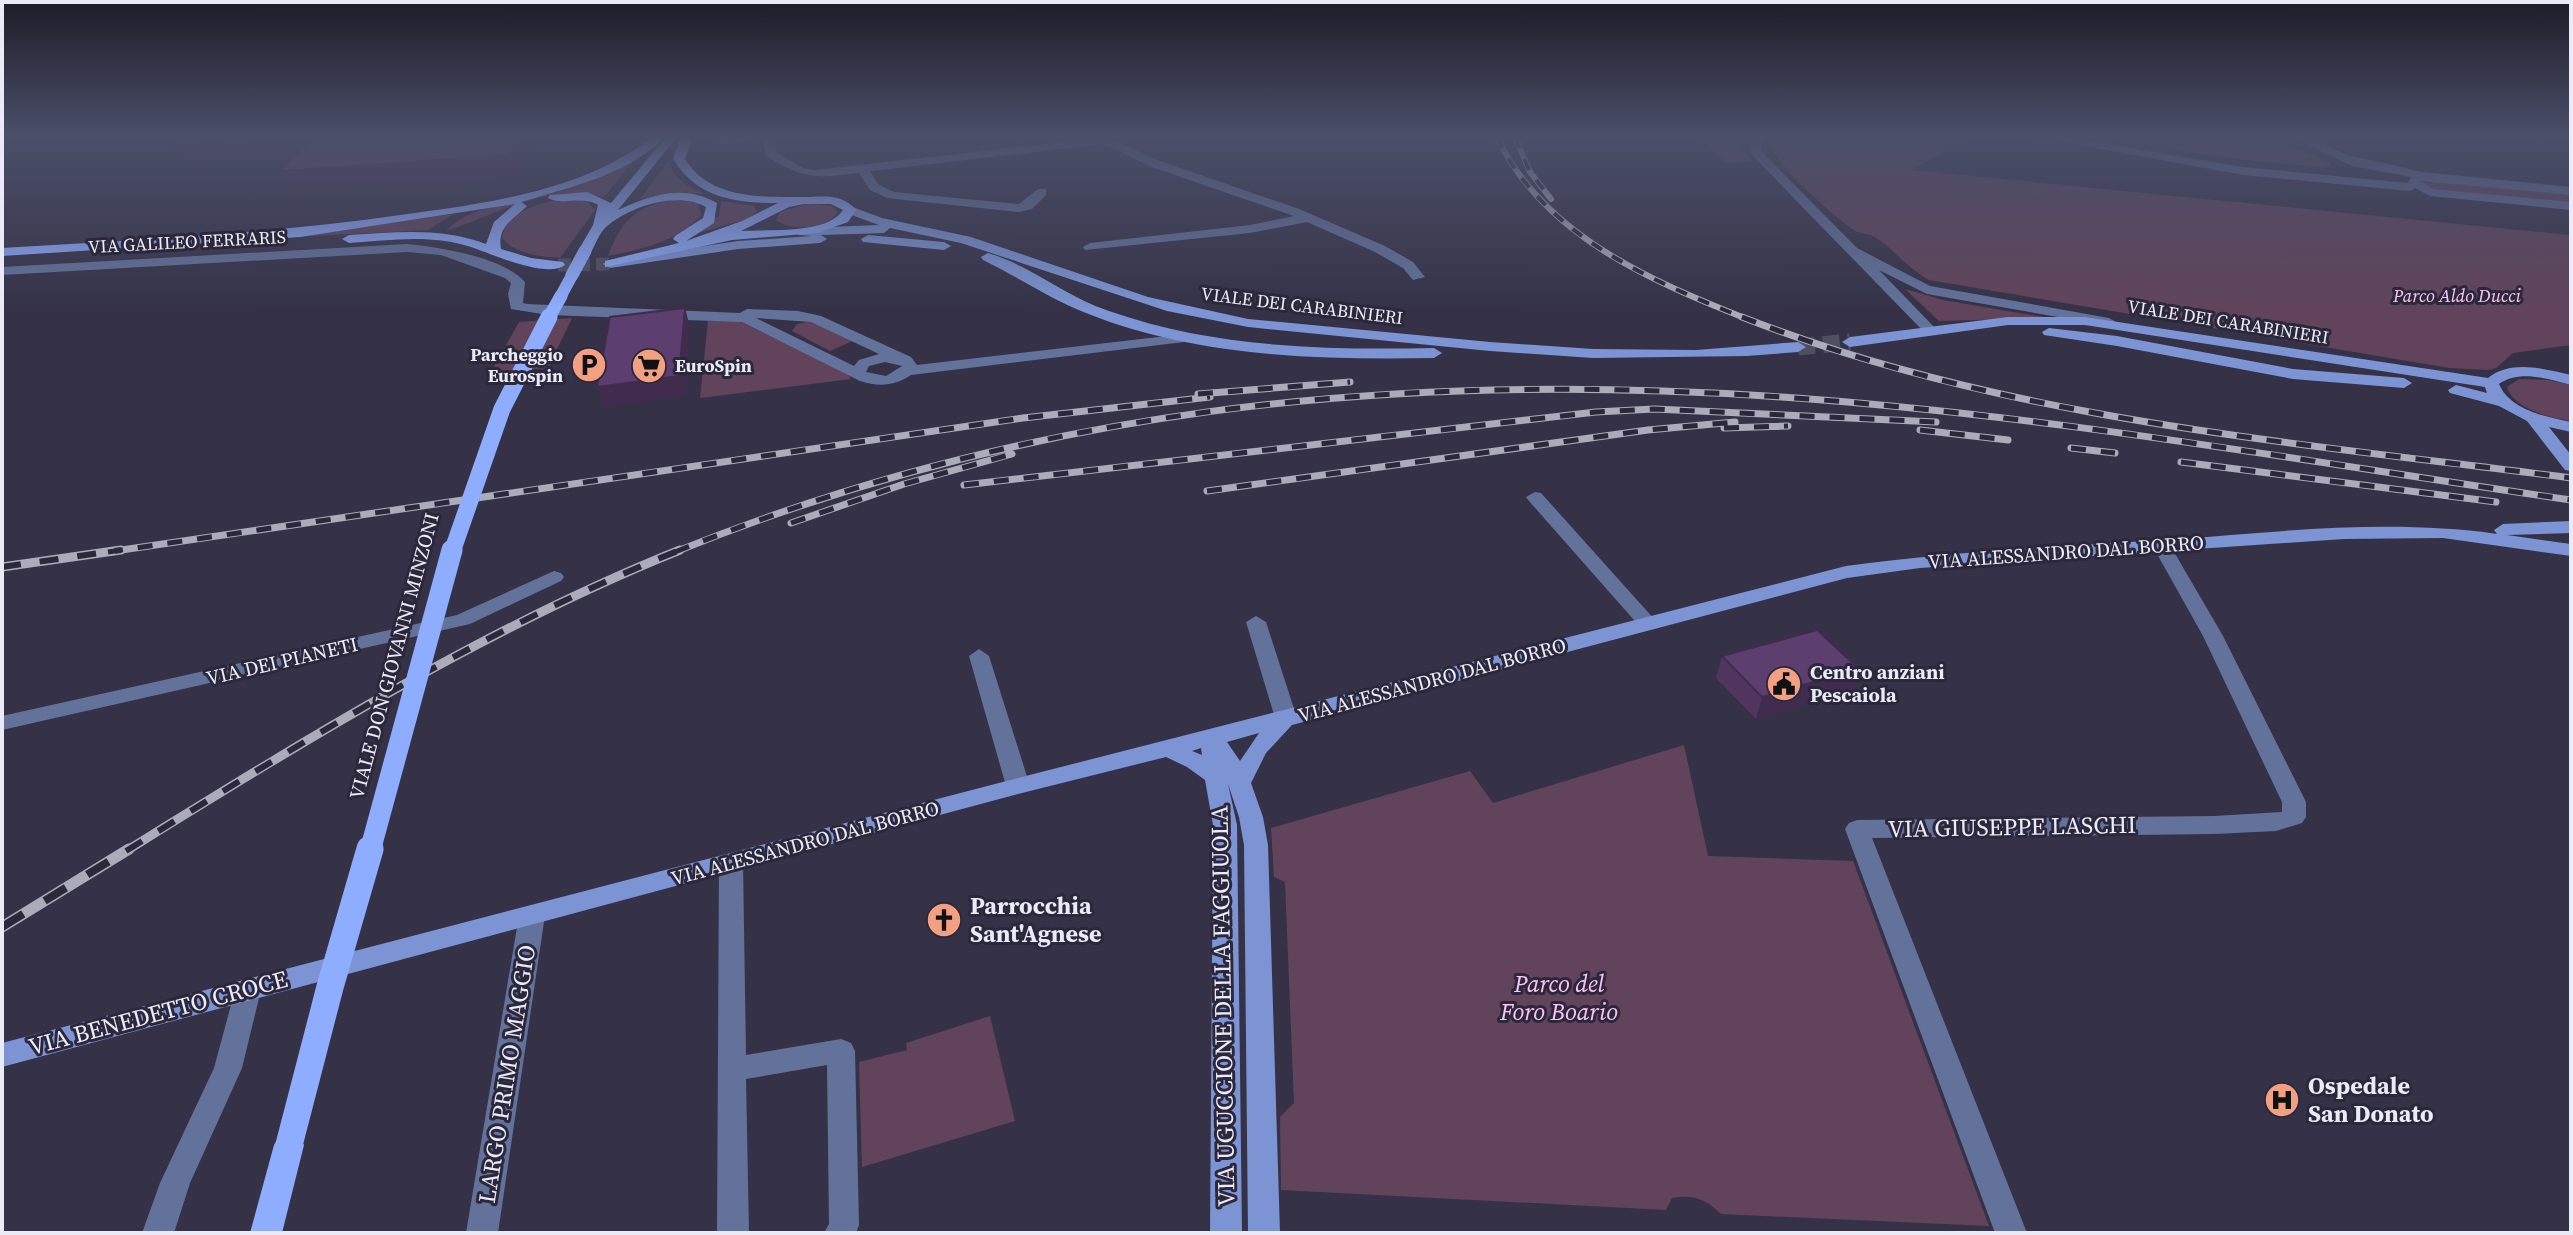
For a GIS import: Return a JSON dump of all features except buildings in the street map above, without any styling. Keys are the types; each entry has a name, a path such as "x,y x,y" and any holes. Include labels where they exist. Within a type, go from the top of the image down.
{"main road":[{"path":"441,237 439,232 451,221 532,195"},
{"name":"VIALE DON GIOVANNI MINZONI","path":"266,1233 335,967 393,772 432,613 465,503 498,416 570,302 572,275 599,225 624,195"},
{"path":"653,255 732,235 796,232 834,225 847,218 850,210 837,201 728,195"},
{"path":"441,237 521,206 559,196 595,197 605,204 599,225"},
{"path":"599,225 651,200 696,197 757,204 764,208 763,222 768,227 796,232"},
{"path":"653,255 709,220 713,206 696,197"},
{"path":"688,245 764,216 780,205 813,199"},
{"path":"2,255 300,233 500,205"},
{"path":"495,252 491,240 495,228 521,206"},
{"name":"VIALE DEI CARABINIERI","path":"850,210 866,217 950,235 1131,296 1204,315 1260,324 1523,350"},
{"name":"VIALE DEI CARABINIERI","path":"796,232 857,228 898,231 953,244 1099,313 1128,323 1190,338 1308,354 1523,350 1684,355 1798,347"},
{"path":"2,255 408,236 460,239 518,262 558,265"},
{"name":"VIALE DEI CARABINIERI","path":"653,255 610,264 738,245 815,239 928,244 983,256"},
{"path":"1099,313 1095,307 1100,300 1112,296 1131,296"},
{"name":"VIALE DEI CARABINIERI","path":"1850,342 2041,320 2128,325 2426,376 2491,383 2496,377 2508,373 2546,375"},
{"path":"1190,338 1263,341 1271,335 1260,324"},
{"name":"VIALE DEI CARABINIERI","path":"1957,329 2066,334 2317,377 2441,387 2506,403"},
{"path":"2212,359 2214,344 2233,343"},
{"path":"2546,375 2571,367"},
{"path":"2546,375 2571,380"},
{"path":"2491,383 2497,396 2506,403 2533,417 2571,427"},
{"path":"2533,417 2571,466"},
{"path":"2443,532 2571,527"},
{"name":"VIA ALESSANDRO DAL BORRO","path":"315,972 1846,572 1920,562 2344,533 2443,532 2571,550"},
{"name":"VIA UGUCCIONE DELLA FAGGIUOLA","path":"1226,1233 1225,825 1229,781 1286,718"},
{"name":"VIA UGUCCIONE DELLA FAGGIUOLA","path":"1213,738 1211,754 1254,824 1259,885 1264,1233"},
{"name":"VIA UGUCCIONE DELLA FAGGIUOLA","path":"1168,749 1229,781"},
{"name":"VIA BENEDETTO CROCE","path":"2,1055 315,972"}],"street":[{"path":"890,195 1019,208 1028,206 1039,195"},
{"path":"1250,195 1380,249 1408,265 1418,277"},
{"path":"1798,195 1931,331"},
{"path":"2457,195 2571,206"},
{"path":"1090,247 1250,229 1306,218"},
{"name":"VIA GALILEO FERRARIS","path":"2,271 407,248 443,251 510,275 518,282 516,306 542,311 570,302"},
{"path":"1854,251 1927,290 2128,325"},
{"path":"570,302 603,313 798,315 816,319 904,364"},
{"path":"1892,336 1911,320 1908,308"},
{"path":"719,315 745,318 869,379 884,380 904,364"},
{"path":"780,333 780,328 789,322 816,319"},
{"path":"1122,346 1134,336 1134,329 1128,323"},
{"path":"860,375 860,367 870,360 904,364 1190,338"},
{"path":"1535,497 1648,624"},
{"name":"VIA GIUSEPPE LASCHI","path":"2011,1233 1857,829 2214,825 2276,822 2294,817 2294,802 2213,636 2161,545"},
{"name":"VIA DEI PIANETI","path":"2,723 463,620 554,577"},
{"path":"1256,622 1286,718"},
{"path":"979,656 1018,786"},
{"path":"731,863 733,1233"},
{"name":"LARGO PRIMO MAGGIO","path":"482,1233 532,915"},
{"path":"158,1233 175,1183 228,1068 248,990"},
{"path":"732,1069 841,1051 844,1225 840,1233"}],"green space":[{"path":"558,195 523,202 446,231 469,215 543,196"},
{"path":"643,195 663,195 640,199"},
{"name":"Parco Aldo Ducci","path":"1811,195 2161,195 2571,235 2571,345 2513,353 2496,368 2489,370 2449,368 1929,280 1875,237 1857,232"},
{"path":"2489,195 2571,195 2571,203"},
{"path":"556,200 586,200 595,210 560,258 521,251 502,238 515,216"},
{"path":"676,200 698,203 701,215 670,238 608,256 619,233 633,216 651,205"},
{"path":"721,201 754,206 757,212 747,219 698,233 719,216"},
{"path":"806,204 832,206 838,212 826,222 809,227 791,226 776,220 780,212"},
{"path":"454,214 428,230 292,237"},
{"path":"1905,289 1943,300 2049,318 1939,321"},
{"path":"572,318 548,368 491,372 519,322"},
{"path":"708,321 739,321 847,373 851,379 700,398"},
{"path":"813,321 852,341 830,351 792,331 797,324"},
{"path":"2519,379 2571,385 2571,421 2543,415 2517,401 2507,387"},
{"name":"Parco del Foro Boario","path":"1684,745 1708,856 1853,861 1989,1226 1721,1214 1705,1201 1693,1197 1672,1198 1666,1210 1281,1190 1280,1117 1294,1103 1285,882 1274,877 1271,828 1470,771 1493,803"},
{"path":"990,1016 1015,1121 862,1167 859,1062 907,1050 906,1043"}],"tunnel":[{"path":"558,265 610,264"},
{"path":"1798,347 1850,342"}],"railway":[{"path":"1537,195 1571,228 1638,271 1744,318"},
{"path":"1548,195 1551,199"},
{"path":"1744,318 1842,352 1943,381 2047,404 2256,438 2571,478"},
{"path":"1198,394 1350,382"},
{"path":"677,551 808,503 942,464 1076,433 1211,411 1347,397 1485,390 1625,390 1766,396 1968,414 2169,440 2571,500"},
{"path":"108,552 1023,418 1210,397"},
{"path":"964,485 1596,412 1654,409 1936,422"},
{"path":"1207,491 1648,430 1735,422"},
{"path":"1724,428 1788,426"},
{"path":"1920,430 2008,440"},
{"path":"2071,448 2115,453"},
{"path":"791,523 904,484 1012,454"},
{"path":"2181,462 2496,502"},
{"path":"2,567 121,550"},
{"path":"126,851 397,688 536,614 677,551"},
{"path":"2,927 129,849"}],"place":[{"name":"Parcheggio Eurospin","path":"589,365"},
{"name":"EuroSpin","path":"649,366"},
{"name":"Centro anziani Pescaiola","path":"1784,684"},
{"name":"Parrocchia Sant'Agnese","path":"944,920"},
{"name":"Ospedale San Donato","path":"2282,1100"}]}
